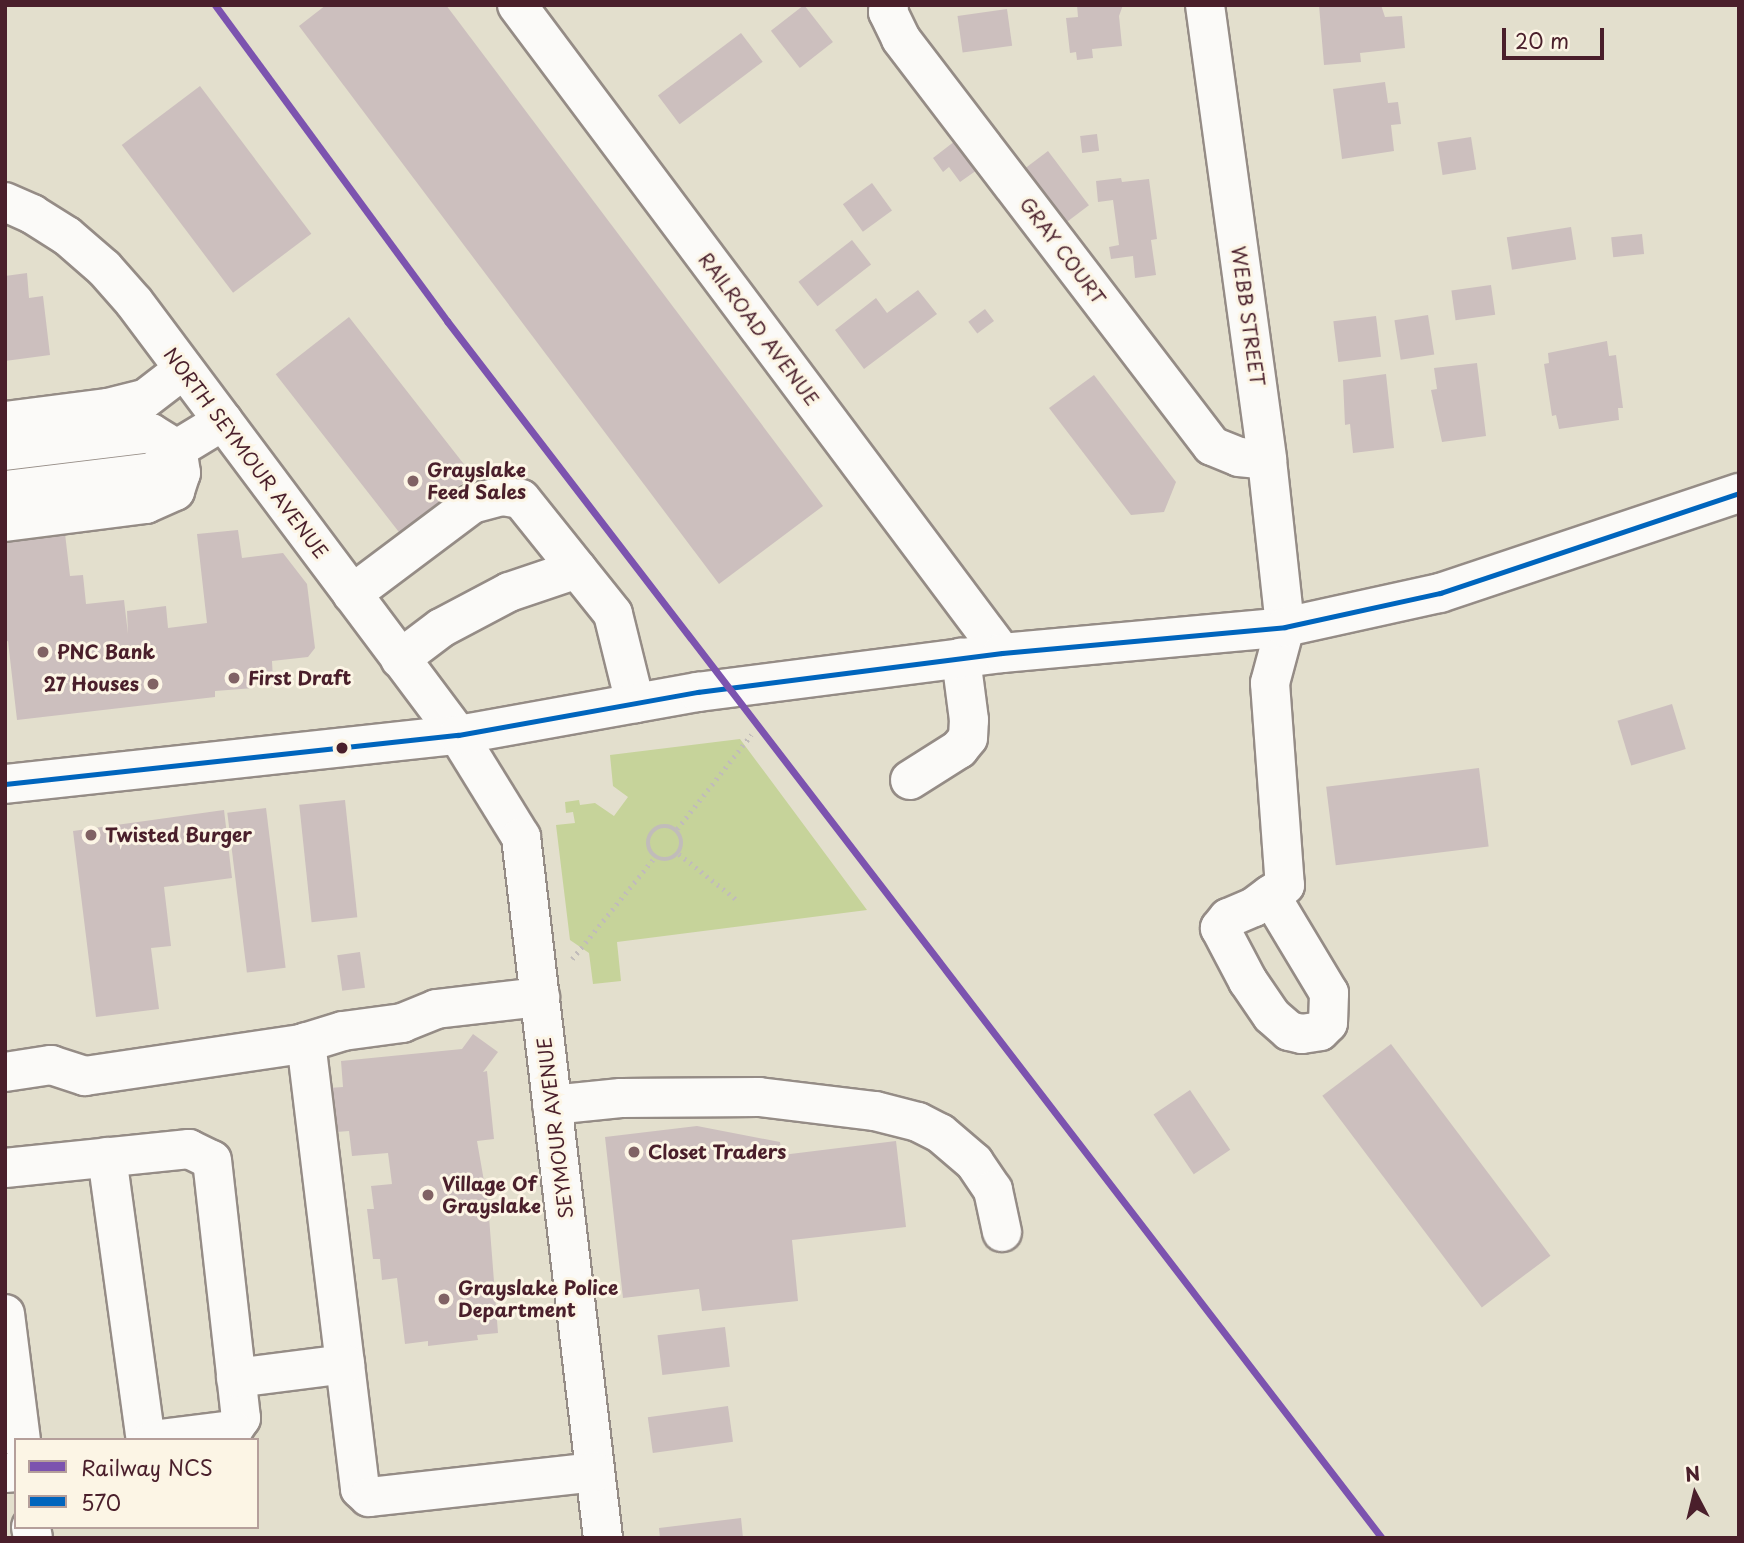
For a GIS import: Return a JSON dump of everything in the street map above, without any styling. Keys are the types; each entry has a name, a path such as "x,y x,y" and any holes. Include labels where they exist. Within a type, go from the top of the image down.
{"street":[{"name":"RAILROAD AVENUE","path":"516,5 1002,653"},
{"name":"GRAY COURT","path":"889,5 888,12 901,39 1212,446 1239,457 1268,460"},
{"name":"WEBB STREET","path":"1205,5 1268,460 1285,627"},
{"name":"NORTH SEYMOUR AVENUE","path":"5,202 67,236 104,268 184,369 458,735"},
{"path":"5,421 108,408 145,399 184,369"},
{"path":"5,490 154,472 177,449 223,421"},
{"path":"5,450 151,433 177,449 181,473 175,491 146,504 5,522"},
{"path":"5,469 177,449"},
{"path":"5,509 144,493 165,485 173,472 177,449"},
{"path":"5,784 458,735 718,689 961,658 1285,627 1440,593 1739,493"},
{"path":"352,594 472,504 502,496 521,499 612,614 635,703"},
{"path":"400,659 440,628 509,592 577,569"},
{"path":"1270,895 1284,886 1270,683 1285,627"},
{"path":"910,780 959,749 968,738 969,720 961,658"},
{"name":"SEYMOUR AVENUE","path":"458,735 521,837 603,1538"},
{"path":"5,1072 51,1065 85,1076 306,1042 343,1031 402,1023 436,1009 540,998"},
{"path":"306,1042 360,1489 369,1497 595,1472"},
{"path":"552,1105 621,1098 759,1097 875,1111 918,1122 940,1133 974,1162 993,1190 1003,1232"},
{"path":"5,1168 189,1149 212,1160 241,1418 233,1430 169,1438"},
{"path":"107,1157 146,1438"},
{"path":"5,1314 10,1394 21,1438"},
{"path":"236,1378 345,1364"}],"path":[{"path":"677,829 751,735"},
{"path":"661,826 677,829 683,839 679,853 666,860 655,857 648,843 652,832 661,826"},
{"path":"679,853 737,900"},
{"path":"569,962 655,857"}],"green space":[{"path":"740,739 867,910 617,942 621,981 593,984 589,953 570,940 556,825 575,823 573,812 566,813 565,802 579,800 580,805 595,803 614,816 628,797 613,786 610,755"}],"building":[{"path":"326,5 446,5 823,506 719,584 299,26"},
{"path":"804,5 833,42 800,68 771,31"},
{"path":"1077,5 1123,5 1119,16 1122,46 1092,49 1093,58 1077,60 1076,52 1070,53 1066,18 1078,17"},
{"path":"1319,5 1381,5 1385,17 1402,16 1405,48 1360,53 1361,62 1324,65"},
{"path":"1007,9 1012,46 963,53 957,16"},
{"path":"741,33 763,62 680,124 658,96"},
{"path":"1385,82 1388,103 1398,102 1401,124 1391,125 1394,151 1342,159 1333,89"},
{"path":"200,86 311,234 233,293 122,145"},
{"path":"1097,134 1099,151 1082,153 1080,136"},
{"path":"1471,137 1476,170 1443,175 1437,142"},
{"path":"955,141 977,170 960,182 949,167 943,172 933,158"},
{"path":"1048,151 1089,205 1064,224 1023,170"},
{"path":"1121,178 1122,182 1149,179 1157,239 1151,240 1156,275 1135,278 1133,256 1111,259 1109,247 1119,245 1113,200 1098,202 1096,181"},
{"path":"872,183 892,211 863,232 843,204"},
{"path":"1571,227 1576,260 1512,270 1507,237"},
{"path":"1642,234 1644,254 1613,257 1611,237"},
{"path":"852,240 871,264 818,306 798,282"},
{"path":"27,273 29,298 43,296 50,355 5,361 5,276"},
{"path":"1491,285 1495,315 1456,320 1451,291"},
{"path":"918,290 937,314 864,369 835,330 876,298 887,313"},
{"path":"985,309 994,321 977,334 968,322"},
{"path":"1428,315 1434,355 1401,360 1394,320"},
{"path":"1376,316 1381,357 1338,362 1333,321"},
{"path":"349,317 473,475 399,533 276,374"},
{"path":"1607,341 1609,356 1616,355 1623,408 1618,408 1619,420 1559,429 1556,415 1552,416 1544,364 1549,363 1548,353"},
{"path":"1477,363 1486,436 1442,442 1431,390 1437,389 1434,368"},
{"path":"1386,374 1394,448 1353,453 1350,424 1345,425 1343,380"},
{"path":"1094,375 1176,482 1164,512 1131,515 1049,408"},
{"path":"20,435 32,529 64,525 70,576 83,575 86,604 124,600 128,634 127,611 166,606 168,628 207,623 197,534 238,530 242,558 283,553 307,584 315,648 308,657 272,661 273,681 253,683 254,688 215,691 215,697 17,720 8,641 5,642 5,436"},
{"path":"1672,704 1686,749 1631,766 1617,721"},
{"path":"1479,768 1489,846 1336,865 1326,787"},
{"path":"345,800 357,917 312,922 299,805"},
{"path":"266,808 286,968 247,973 227,813"},
{"path":"224,810 232,878 164,887 171,946 151,948 159,1009 96,1017 73,831"},
{"path":"360,952 365,988 342,991 337,955"},
{"name":"Village Of Grayslake","path":"473,1034 498,1052 483,1072 487,1071 494,1139 477,1141 488,1204 498,1333 477,1335 478,1340 428,1346 428,1341 405,1344 397,1278 382,1280 380,1259 373,1259 367,1209 374,1209 371,1186 392,1184 388,1153 352,1156 349,1131 336,1132 329,1088 343,1087 341,1061 462,1049"},
{"path":"1391,1044 1550,1256 1482,1307 1322,1096"},
{"path":"1190,1090 1230,1150 1194,1174 1154,1115"},
{"path":"697,1126 780,1142 782,1155 896,1141 906,1227 792,1240 798,1301 702,1311 699,1289 623,1298 605,1137"},
{"path":"725,1327 730,1367 662,1375 658,1335"},
{"path":"728,1406 733,1442 653,1453 648,1417"},
{"path":"741,1518 743,1538 660,1538 659,1528"}],"rail line":[{"name":"NCS","path":"215,5 447,321 1382,1538"}],"transit line":[{"name":"570","path":"5,784 458,735 698,692 1002,653 1285,627 1440,593 1739,493"}],"place":[{"name":"Grayslake Feed Sales","path":"413,481"},
{"name":"PNC Bank","path":"43,652"},
{"name":"First Draft","path":"234,678"},
{"name":"27 Houses","path":"153,684"},
{"name":"Twisted Burger","path":"91,835"},
{"name":"Closet Traders","path":"634,1152"},
{"name":"Village Of Grayslake","path":"428,1195"},
{"name":"Grayslake Police Department","path":"444,1299"}]}
